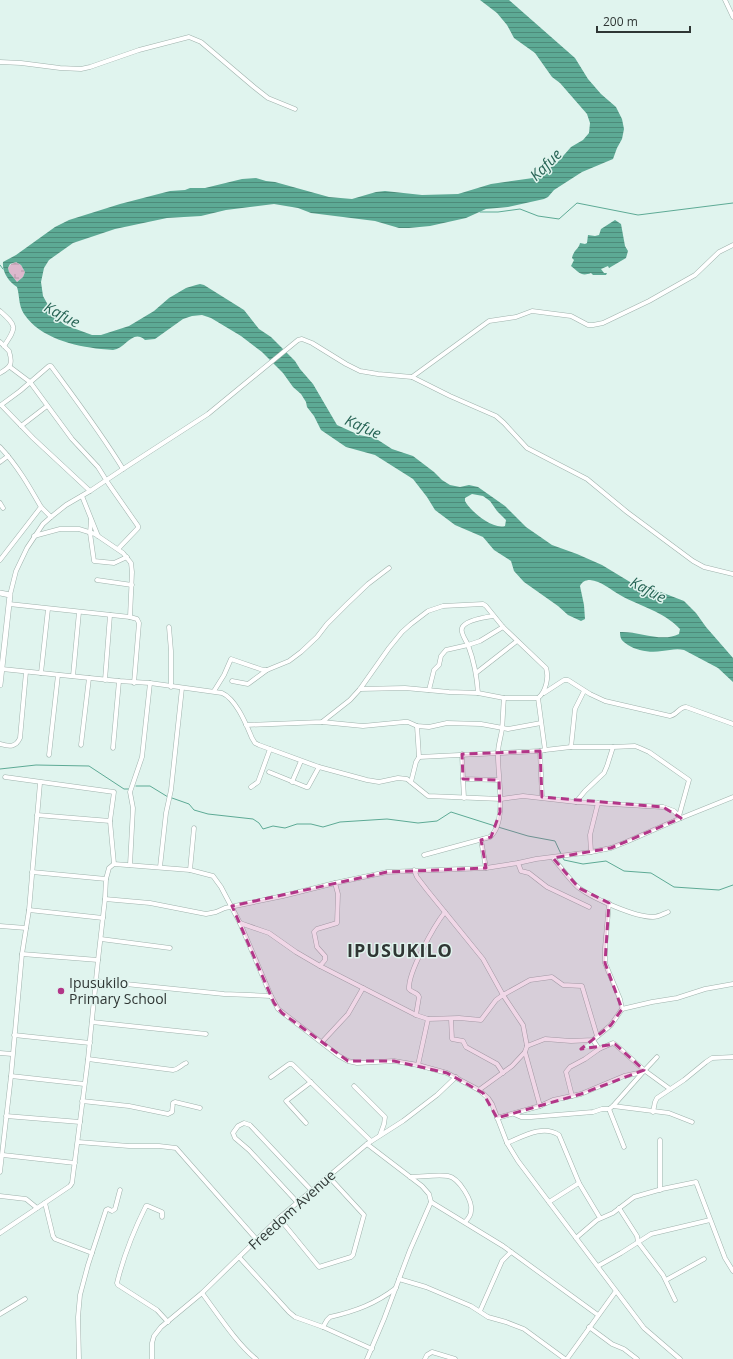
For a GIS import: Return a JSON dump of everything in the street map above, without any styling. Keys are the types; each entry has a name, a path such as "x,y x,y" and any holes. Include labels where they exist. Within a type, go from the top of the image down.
{"main road":[{"path":"0,593 10,595 0,685"}],"street":[{"path":"725,0 733,17"},
{"path":"0,62 81,69 139,50 189,37 200,42 268,98 295,109"},
{"path":"412,377 489,322 516,317 532,311 571,316 588,325 603,322 649,301 695,275 719,252 733,246"},
{"path":"0,311 13,324 12,335 4,346"},
{"path":"10,595 17,568 34,536 43,524 66,505 208,414 295,341 302,339 312,343 360,371 412,377 450,396 496,416 527,448 592,482 627,512 693,561 712,569 733,574"},
{"path":"0,342 10,352 10,367"},
{"path":"90,491 2,406 2,404 20,391 49,366 51,366 110,447 123,468"},
{"path":"0,373 10,367"},
{"path":"10,367 30,382 72,439 98,467 138,527 118,549"},
{"path":"21,426 47,406"},
{"path":"0,447 22,476 41,507 51,517"},
{"path":"0,462 8,456"},
{"path":"82,496 98,536"},
{"path":"0,503 3,508"},
{"path":"0,560 41,507"},
{"path":"91,520 90,532 94,562 114,563 127,557"},
{"path":"34,536 60,530 79,530 90,532 118,549 127,557 132,566 130,617"},
{"path":"232,681 248,684 267,670 289,661 317,637 327,624 368,584 389,568"},
{"path":"97,580 132,585"},
{"path":"8,604 137,619 139,623 134,683"},
{"path":"322,722 350,700 360,689 402,632 428,611 443,606 479,604 486,606 503,627 517,641 529,650 546,668 547,675 543,694"},
{"path":"41,673 48,609"},
{"path":"73,676 80,612"},
{"path":"105,680 110,615"},
{"path":"478,693 476,673 468,645 462,632 463,626 477,619 493,616"},
{"path":"169,627 171,686"},
{"path":"429,690 434,670 439,665 444,652 480,641 503,627"},
{"path":"476,673 517,641"},
{"path":"214,691 224,675 231,659 267,670"},
{"path":"2,669 134,683 150,683 222,693 231,698 255,743 319,767 373,781 386,781 401,778 411,782 428,796 501,799 523,796 598,804 663,806 674,811 680,817"},
{"path":"0,744 14,746 20,738 26,672"},
{"path":"49,754 58,675"},
{"path":"81,745 89,678"},
{"path":"360,689 405,688 478,693 504,698 538,698 566,680 571,681 584,691 612,704 670,716 686,707 733,724"},
{"path":"113,748 119,681"},
{"path":"130,865 133,808 130,792 142,757 150,683"},
{"path":"160,867 166,813 171,790 182,688"},
{"path":"571,747 575,709 584,691"},
{"path":"424,855 481,840 490,837 495,832 500,812 501,799 498,752 502,728 504,698"},
{"path":"538,698 545,750"},
{"path":"246,725 322,722 363,726 408,722 417,726 429,727 447,723 481,724 514,729 541,723"},
{"path":"411,782 416,762 419,757 417,726"},
{"path":"419,757 540,751 571,747 635,746 649,752 690,780 680,817"},
{"path":"576,802 604,773 608,766 613,747"},
{"path":"251,787 258,782 270,749"},
{"path":"540,751 542,797"},
{"path":"462,754 464,798"},
{"path":"292,782 301,761"},
{"path":"269,772 302,786 308,787 319,767"},
{"path":"5,777 113,792 110,821 114,864"},
{"path":"463,779 499,780"},
{"path":"0,1172 11,1076 22,954 29,910 40,783"},
{"path":"105,899 211,913 232,906 387,872 486,868 536,859 591,852 611,848 680,817 733,797"},
{"path":"591,852 590,835 598,804"},
{"path":"37,815 110,821"},
{"path":"190,870 194,828"},
{"path":"481,840 486,868"},
{"path":"553,858 579,888 609,903 630,912 650,917 668,912"},
{"path":"518,863 521,871 529,873 547,887 589,907"},
{"path":"0,1233 70,1186 74,1178 104,918 106,879 109,868 114,864 190,870 213,876 221,886 240,923 271,996 282,1013 339,1056 348,1061 357,1063 394,1062 418,1065 447,1073 479,1090 488,1098 507,1143 518,1161 647,1331 680,1359"},
{"path":"414,870 417,877 483,959 503,995 523,1025 527,1046 525,1052 504,1073 479,1090"},
{"path":"32,872 106,879"},
{"path":"320,966 325,960 325,956 318,947 314,932 316,929 337,923 338,894 335,883"},
{"path":"609,903 604,956 607,969 620,999 622,1009"},
{"path":"29,910 104,918"},
{"path":"416,1015 419,996 409,989 411,976 431,932 445,912"},
{"path":"240,923 273,934 296,952 320,966 416,1015 428,1019 451,1018 481,1020 496,1000 530,980 548,977 554,978 557,982 563,985 582,986 598,1036"},
{"path":"0,926 26,928"},
{"path":"101,939 170,948"},
{"path":"22,954 98,960"},
{"path":"96,981 217,993 271,996"},
{"path":"527,1046 545,1039 571,1041 593,1040 611,1025 622,1009 677,998 705,989 733,984"},
{"path":"322,1042 348,1014 363,988"},
{"path":"451,1018 452,1039 462,1040 466,1047 497,1064 504,1073"},
{"path":"418,1065 428,1019"},
{"path":"92,1022 206,1034"},
{"path":"14,1035 90,1043"},
{"path":"593,1040 599,1049"},
{"path":"572,1096 566,1072 567,1070 599,1049 610,1044 614,1044 643,1071 670,1089"},
{"path":"525,1052 540,1106"},
{"path":"0,1053 12,1054"},
{"path":"611,1107 657,1057"},
{"path":"653,1112 656,1099 684,1080 706,1062 712,1058 733,1057"},
{"path":"88,1060 173,1070 186,1063"},
{"path":"271,1077 291,1063 369,1143 429,1194 431,1202 410,1250 367,1359"},
{"path":"497,1118 540,1106 553,1100 587,1092 624,1076 643,1071"},
{"path":"11,1076 84,1084"},
{"name":"Freedom Avenue","path":"152,1359 152,1343 154,1336 161,1327 202,1293 279,1218 369,1143 403,1121 437,1096 456,1078"},
{"path":"306,1123 286,1101 311,1082"},
{"path":"354,1086 385,1117 380,1135"},
{"path":"82,1100 129,1106 168,1114 172,1112 173,1103 175,1102 200,1108"},
{"path":"611,1107 624,1147"},
{"path":"514,1114 521,1117 531,1117 587,1112 611,1107 669,1113 692,1122"},
{"path":"6,1116 80,1122"},
{"path":"298,1203 249,1150 235,1138 234,1133 238,1126 244,1123 250,1125 312,1191"},
{"path":"507,1143 537,1132 557,1133 579,1183 600,1218"},
{"path":"660,1140 660,1190"},
{"path":"78,1142 176,1148 257,1240"},
{"path":"3,1155 75,1162"},
{"path":"279,1218 319,1267 351,1257 353,1255 364,1215 329,1177"},
{"path":"410,1177 451,1177 462,1187 470,1201 472,1210 465,1222"},
{"path":"576,1238 600,1218 607,1217 637,1196 696,1182 725,1258 733,1271"},
{"path":"549,1202 579,1183"},
{"path":"79,1359 78,1305 81,1287 106,1210 108,1209 112,1211 114,1209 120,1190"},
{"path":"0,1196 26,1199 37,1208"},
{"path":"431,1202 511,1252 598,1315"},
{"path":"45,1203 53,1236 92,1253"},
{"path":"162,1216 162,1212 146,1206 122,1261 117,1283 157,1310 168,1322"},
{"path":"619,1208 637,1236 638,1242 666,1280 675,1300"},
{"path":"598,1266 654,1233 710,1220"},
{"path":"480,1311 502,1261 511,1252"},
{"path":"239,1257 289,1312 295,1316 372,1349"},
{"path":"666,1280 704,1259"},
{"path":"399,1279 426,1287 480,1311 490,1318 506,1322 528,1332 566,1359 616,1291"},
{"path":"323,1327 328,1318 362,1308 396,1288"},
{"path":"202,1293 226,1325 256,1359"},
{"path":"0,1314 24,1299"},
{"path":"589,1327 612,1344 624,1349 635,1359"},
{"path":"435,1352 438,1359"},
{"path":"426,1359 429,1353 435,1352 455,1359"}],"highlighted area":[{"path":"540,751 542,797 663,807 681,818 611,848 553,858 579,888 609,903 605,963 622,1009 611,1025 581,1049 615,1044 644,1070 581,1094 497,1118 483,1093 447,1073 394,1061 348,1061 282,1013 274,1003 232,906 387,872 486,868 481,840 491,837 500,812 499,780 463,779 462,754"}],"green space":[{"path":"16,262 21,265 25,272 23,277 17,282 9,272 8,268 11,264"}],"water":[{"name":"Kafue","path":"480,0 509,0 575,58 588,79 601,94 616,107 622,119 624,129 622,139 613,159 582,172 554,190 544,199 508,207 486,209 466,218 430,226 399,228 375,221 311,213 298,208 274,204 226,210 201,216 167,218 115,229 73,243 49,260 44,268 41,282 43,296 54,316 65,325 92,335 101,335 129,326 154,311 169,298 186,288 200,284 204,285 244,310 259,329 271,337 295,361 313,384 337,425 359,435 375,438 392,449 413,456 450,485 460,487 469,485 478,487 505,506 526,527 552,545 602,565 635,585 658,591 684,601 696,613 733,658 733,682 718,668 684,650 676,649 649,652 636,649 626,644 621,638 620,632 665,637 679,634 680,629 659,613 620,595 598,582 587,580 580,586 585,619 581,621 568,615 558,606 524,582 514,571 511,561 494,550 483,537 455,525 435,510 413,479 375,455 346,447 321,430 301,394 293,387 283,373 262,352 241,336 211,318 202,315 183,319 155,339 145,340 140,337 136,337 118,349 113,350 80,346 48,335 31,322 22,310 17,287 9,280 5,273 3,262 16,255 55,227 69,220 120,204 170,191 185,190 190,188 205,188 242,179 256,178 329,197 352,199 385,191 422,195 458,194 491,184 533,178 541,174 557,163 571,147 583,140 589,133 590,123 587,114 560,83 552,77 535,53 514,38 507,25 497,13","holes":["16,262 21,265 25,272 23,277 17,282 9,272 8,268 10,264","472,494 483,496 490,501 506,520 505,526 494,525 482,519 472,510 465,501 465,498"]},
{"path":"615,220 621,224 625,246 628,251 626,258 609,268 608,266 601,269 604,273 607,273 606,275 593,275 591,273 582,274 578,272 571,266 574,260 572,258 573,255 580,243 587,243 588,235 599,235 601,229"}],"waterway":[{"path":"480,212 498,212 520,209 538,216 559,219 577,203 638,215 733,203"},
{"path":"0,265 3,269"},
{"path":"0,769 36,765 89,766 124,789 129,789"},
{"path":"136,786 150,786 168,797"},
{"path":"172,798 189,804 194,810 208,814 253,819 259,823 263,829 273,826 285,828 297,824 311,824 323,827 340,822 387,819 418,823 437,821 451,812 495,826"},
{"path":"498,827 528,836 555,841 561,854"},
{"path":"563,858 564,860 583,864 606,861 624,871 651,873 674,887 719,890 733,885"}],"place":[{"name":"Ipusukilo Primary School","path":"61,991"}],"district":[{"name":"IPUSUKILO","path":"400,951"}]}
